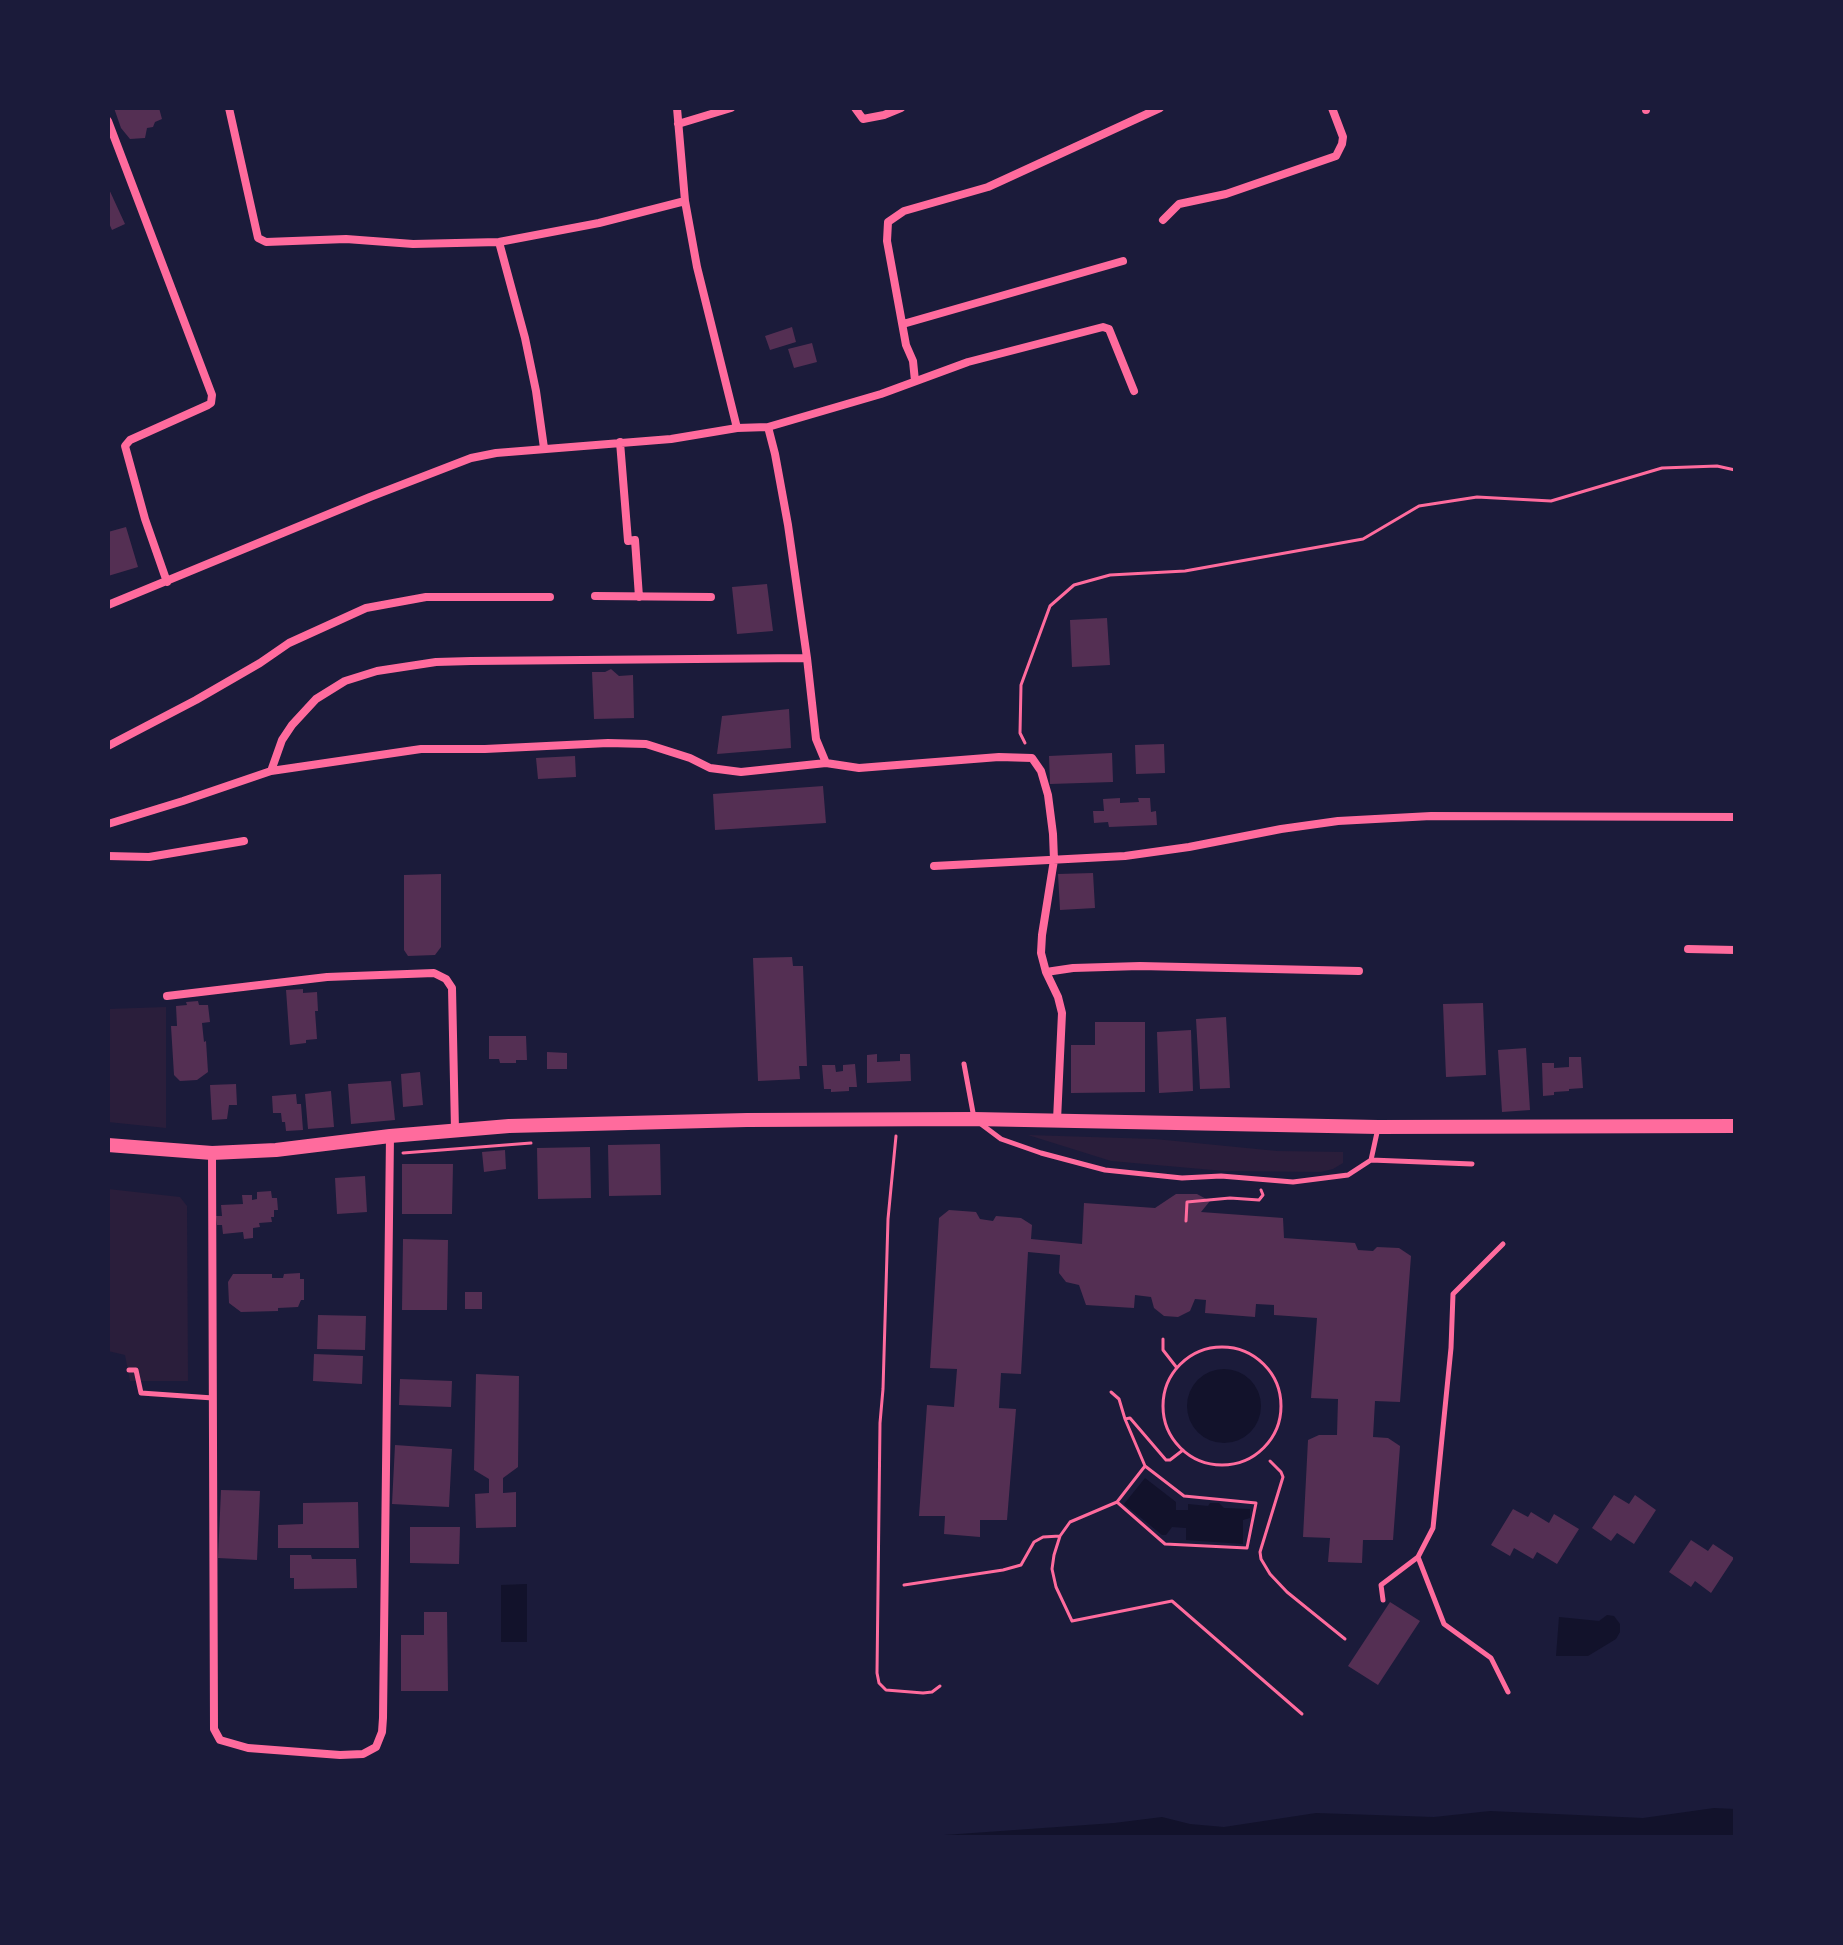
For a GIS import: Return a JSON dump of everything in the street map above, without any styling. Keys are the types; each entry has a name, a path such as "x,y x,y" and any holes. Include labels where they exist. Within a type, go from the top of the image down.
{"main road":[{"path":"110,1149 212,1153 276,1150 509,1126 747,1120 974,1119 1378,1127 1735,1126"}],"street":[{"path":"229,108 258,238 266,242 346,239 413,244 499,242 599,223 685,201"},
{"path":"677,108 685,201 697,267 737,428"},
{"path":"678,124 731,108"},
{"path":"855,108 863,119 901,108"},
{"path":"915,381 887,241 888,222 904,211 988,187 1160,108"},
{"path":"1163,220 1179,204 1226,194 1336,156 1343,137 1332,108"},
{"path":"108,121 213,399 208,405 130,440 125,446 145,519 167,582"},
{"path":"499,242 525,338 544,448"},
{"path":"903,324 1123,261"},
{"path":"108,605 471,458 768,427 881,394 968,362 1103,327 1109,329 1134,391"},
{"path":"768,427 788,525 816,739 826,763"},
{"path":"620,442 628,541 635,540 639,597"},
{"path":"595,596 711,597"},
{"path":"108,746 196,700 289,643 366,608 426,597 550,597"},
{"path":"271,771 282,740 316,699 345,681 377,671 436,662 807,658"},
{"path":"108,824 271,771 421,749 646,744 710,768 741,772 826,763 859,768 999,757 1032,758 1041,771 1048,795 1053,834 1054,860 1041,953 1062,1013 1057,1120"},
{"path":"934,866 1125,856 1338,821 1431,816 1735,817"},
{"path":"108,856 149,857 244,841"},
{"path":"1688,949 1735,950"},
{"path":"1046,972 1140,966 1359,971"},
{"path":"167,996 327,977 434,973 446,979 452,988 455,1130"},
{"path":"212,1153 214,1729 220,1740 248,1748 363,1754 376,1747 383,1718 390,1136"}],"lane":[{"path":"964,1064 974,1119 1001,1139 1105,1170 1182,1178 1221,1176 1293,1182 1348,1175 1371,1160 1472,1164"},
{"path":"1371,1160 1378,1127"},
{"path":"1383,1600 1381,1585 1418,1557 1433,1528 1451,1348 1453,1294 1503,1244"},
{"path":"129,1370 136,1370 141,1393 213,1398"},
{"path":"1418,1557 1444,1624 1491,1658 1508,1692"}],"path":[{"path":"1032,758 1020,733 1021,685 1050,606 1074,585 1110,575 1185,571 1363,539 1419,506 1477,497 1551,501 1662,468 1717,466 1735,470"},
{"path":"894,1128 896,1140 888,1219 880,1423 877,1673 879,1683 886,1690 923,1693 932,1692 940,1686"},
{"path":"389,1154 537,1143"},
{"path":"1186,1221 1187,1202 1230,1198 1259,1200 1263,1195 1257,1189"},
{"path":"1163,1339 1163,1350 1177,1368"},
{"path":"1224,1347 1243,1350 1261,1360 1274,1375 1281,1393 1282,1413 1277,1432 1265,1448 1249,1460 1230,1465 1210,1465 1183,1450 1167,1428 1163,1409 1165,1390 1177,1368 1187,1358 1204,1349 1224,1347"},
{"path":"1111,1392 1119,1399 1145,1466 1184,1496 1256,1503 1247,1548 1165,1544 1117,1502"},
{"path":"1125,1419 1130,1418 1166,1460 1183,1450"},
{"path":"1270,1461 1283,1477 1260,1552 1261,1559 1287,1592 1345,1639"},
{"path":"1145,1466 1117,1502 1070,1522 1060,1536 1052,1569 1056,1587 1072,1621 1172,1601 1302,1714"},
{"path":"904,1585 1021,1565 1034,1542 1043,1537 1060,1536"}],"shaded area":[{"path":"166,1007 166,1128 108,1122 108,1009"},
{"path":"1028,1135 1155,1139 1277,1151 1343,1152 1343,1163 1321,1172 1224,1171 1111,1161"},
{"path":"108,1189 180,1197 187,1206 188,1381 130,1381 125,1355 108,1351"},
{"path":"1224,1369 1245,1375 1255,1385 1261,1406 1255,1427 1245,1437 1224,1443 1203,1437 1193,1427 1187,1406 1193,1385 1203,1375"},
{"path":"1145,1478 1176,1502 1176,1510 1188,1510 1188,1504 1208,1506 1210,1503 1219,1503 1224,1508 1250,1509 1250,1518 1243,1520 1243,1544 1186,1540 1186,1528 1172,1527 1166,1535 1162,1535 1124,1504"},
{"path":"527,1584 527,1642 501,1642 501,1585"},
{"path":"1607,1615 1614,1616 1620,1624 1616,1639 1588,1656 1556,1656 1559,1617 1599,1621"},
{"path":"1714,1808 1735,1809 1735,1837 916,1837 1162,1817 1190,1824 1224,1827 1316,1813 1434,1817 1490,1811 1643,1818"}],"building":[{"path":"114,108 159,108 162,119 147,128 145,138 130,139 121,128"},
{"path":"108,187 125,224 112,230 108,221"},
{"path":"792,327 796,342 770,350 765,336"},
{"path":"812,343 817,362 794,368 788,349"},
{"path":"126,527 138,567 108,576 108,532"},
{"path":"767,584 773,631 737,634 732,587"},
{"path":"1107,618 1110,665 1072,667 1070,620"},
{"path":"611,669 619,676 633,675 634,718 594,719 592,672"},
{"path":"789,709 791,748 717,754 722,716"},
{"path":"1164,744 1165,773 1136,774 1135,745"},
{"path":"1112,753 1113,782 1050,784 1049,756"},
{"path":"575,756 576,777 538,779 536,758"},
{"path":"823,786 826,823 715,830 713,794"},
{"path":"1120,798 1120,803 1150,798 1151,812 1156,811 1157,825 1109,827 1108,822 1094,823 1093,811 1104,811 1103,799"},
{"path":"1093,873 1095,908 1060,910 1058,874"},
{"path":"441,874 441,947 435,955 408,956 404,950 404,875"},
{"path":"792,957 793,966 803,966 807,1066 799,1066 800,1079 758,1081 753,958"},
{"path":"303,989 303,993 317,992 317,1039 290,1045 286,990"},
{"path":"198,1001 199,1005 208,1005 210,1022 202,1023 208,1072 197,1080 180,1081 174,1075 171,1026 177,1026 176,1006"},
{"path":"1483,1003 1486,1075 1446,1077 1443,1004"},
{"path":"1226,1017 1230,1088 1200,1089 1196,1019"},
{"path":"1095,1022 1145,1022 1145,1092 1071,1093 1071,1045 1095,1045"},
{"path":"1191,1030 1193,1091 1159,1093 1157,1032"},
{"path":"489,1036 526,1036 527,1060 500,1063 499,1059 489,1059"},
{"path":"1526,1048 1530,1110 1502,1112 1498,1050"},
{"path":"547,1052 567,1053 567,1069 547,1069"},
{"path":"877,1054 877,1062 900,1061 900,1054 910,1054 911,1081 867,1083 867,1055"},
{"path":"1569,1057 1581,1057 1583,1088 1543,1096 1542,1063 1554,1063 1554,1068 1569,1067"},
{"path":"855,1064 857,1087 849,1087 849,1091 831,1092 831,1089 824,1089 822,1065 835,1065 836,1072 843,1071 843,1065"},
{"path":"420,1072 423,1105 403,1107 401,1074"},
{"path":"391,1081 395,1120 351,1124 348,1084"},
{"path":"236,1084 237,1105 229,1105 227,1119 212,1120 210,1085"},
{"path":"331,1091 334,1127 308,1129 305,1094"},
{"path":"296,1094 297,1104 301,1104 303,1130 286,1131 281,1113 273,1113 272,1096"},
{"path":"660,1144 661,1195 609,1196 608,1145"},
{"path":"590,1147 591,1198 538,1199 537,1148"},
{"path":"505,1150 506,1169 484,1172 482,1152"},
{"path":"402,1164 453,1164 452,1214 402,1214"},
{"path":"365,1176 367,1212 337,1214 335,1178"},
{"path":"271,1191 272,1198 277,1198 278,1210 274,1210 272,1222 259,1223 260,1227 253,1228 253,1238 244,1239 243,1232 223,1234 216,1216 222,1216 221,1205 243,1204 242,1195 252,1195 252,1200 257,1199 257,1192"},
{"path":"1176,1194 1197,1194 1210,1201 1201,1212 1283,1218 1284,1238 1355,1243 1358,1250 1399,1248 1411,1256 1400,1402 1375,1401 1373,1437 1388,1438 1400,1446 1393,1540 1363,1540 1362,1563 1328,1562 1330,1538 1303,1537 1308,1440 1319,1435 1337,1435 1338,1399 1311,1398 1317,1318 1274,1315 1274,1305 1256,1304 1255,1317 1205,1313 1206,1300 1195,1299 1190,1311 1178,1317 1164,1316 1154,1308 1151,1297 1135,1295 1134,1308 1086,1305 1079,1285 1066,1282 1059,1273 1060,1255 1028,1252 1021,1374 1001,1373 999,1408 1016,1409 1007,1520 980,1520 980,1537 944,1534 945,1516 919,1516 927,1405 954,1407 957,1369 930,1368 939,1218 949,1210 976,1212 980,1219 993,1221 996,1216 1021,1218 1032,1225 1031,1239 1082,1244 1084,1203 1155,1208"},
{"path":"403,1239 448,1240 447,1310 402,1310"},
{"path":"300,1273 300,1279 304,1279 304,1300 298,1307 241,1312 229,1303 228,1282 233,1274 272,1274 272,1278 283,1278 284,1274"},
{"path":"465,1292 482,1292 482,1309 465,1309"},
{"path":"318,1315 366,1316 365,1350 317,1349"},
{"path":"314,1354 363,1356 362,1384 313,1381"},
{"path":"476,1374 519,1376 518,1467 503,1478 503,1493 516,1492 516,1527 476,1528 475,1494 489,1493 489,1479 474,1470"},
{"path":"400,1379 452,1381 451,1407 399,1405"},
{"path":"395,1445 452,1449 449,1507 392,1504"},
{"path":"221,1490 260,1491 257,1560 218,1558"},
{"path":"1614,1495 1629,1504 1635,1495 1656,1510 1634,1544 1617,1533 1611,1541 1592,1528"},
{"path":"358,1502 359,1548 278,1548 278,1525 303,1524 303,1503"},
{"path":"1513,1509 1528,1517 1531,1512 1549,1523 1554,1514 1579,1529 1557,1564 1537,1552 1533,1559 1514,1548 1510,1556 1491,1545"},
{"path":"410,1527 460,1527 459,1564 410,1563"},
{"path":"1691,1540 1708,1551 1713,1544 1734,1558 1711,1593 1695,1581 1691,1587 1669,1572"},
{"path":"290,1555 311,1555 312,1559 356,1559 357,1588 294,1589 294,1578 290,1578"},
{"path":"1390,1602 1420,1621 1378,1685 1348,1666"},
{"path":"424,1612 447,1612 448,1691 401,1691 401,1635 424,1635"}]}
